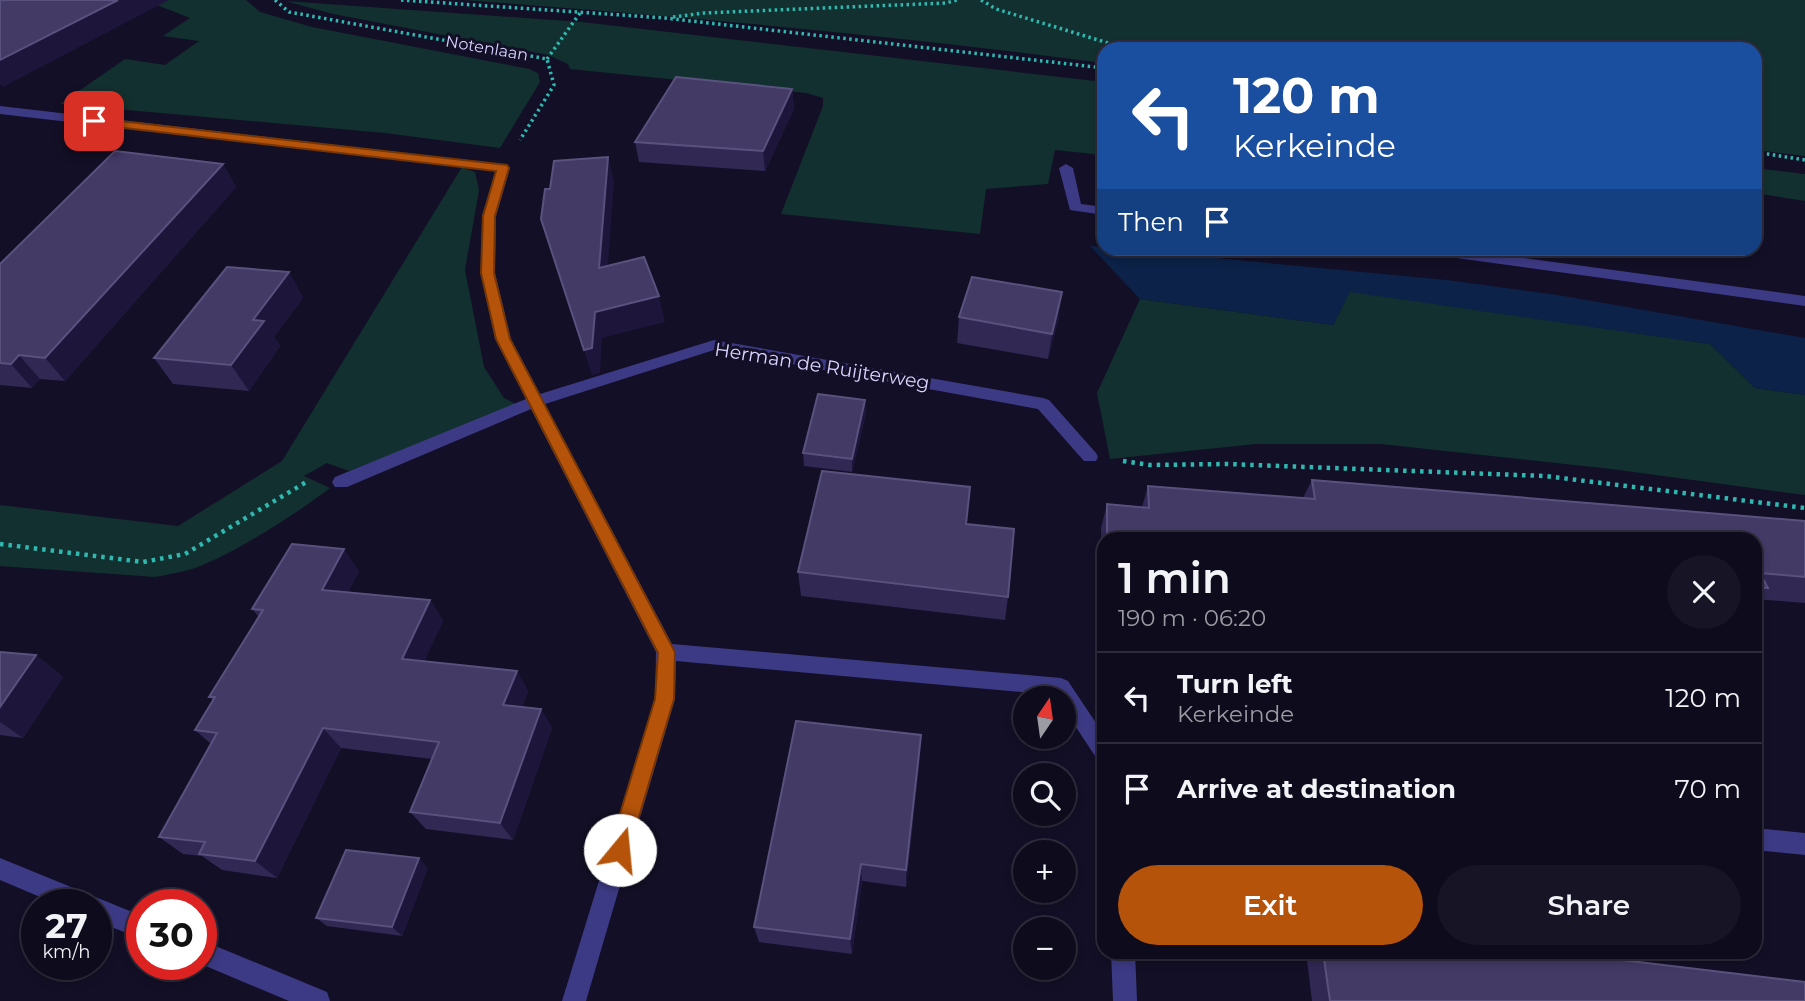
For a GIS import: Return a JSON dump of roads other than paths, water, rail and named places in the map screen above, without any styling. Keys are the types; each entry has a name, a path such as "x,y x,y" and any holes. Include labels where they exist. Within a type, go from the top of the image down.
{"street":[{"path":"0,110 503,168 489,216 488,273 503,339 666,652 665,699 574,1001"},
{"path":"1066,168 1075,207 1097,210"},
{"path":"1472,256 1805,301"},
{"name":"Herman de Ruijterweg","path":"536,401 714,345 1043,404 1090,457"},
{"path":"341,482 536,401"},
{"path":"666,652 1061,687 1097,741"},
{"path":"1762,840 1805,844"},
{"path":"0,869 48,889"},
{"path":"217,959 318,1001"},
{"path":"1123,959 1125,1001"}],"water":[{"path":"1099,256 1195,256 1447,280 1558,295 1805,338 1805,395 1755,388 1710,344 1350,292 1333,325 1140,299"}]}
